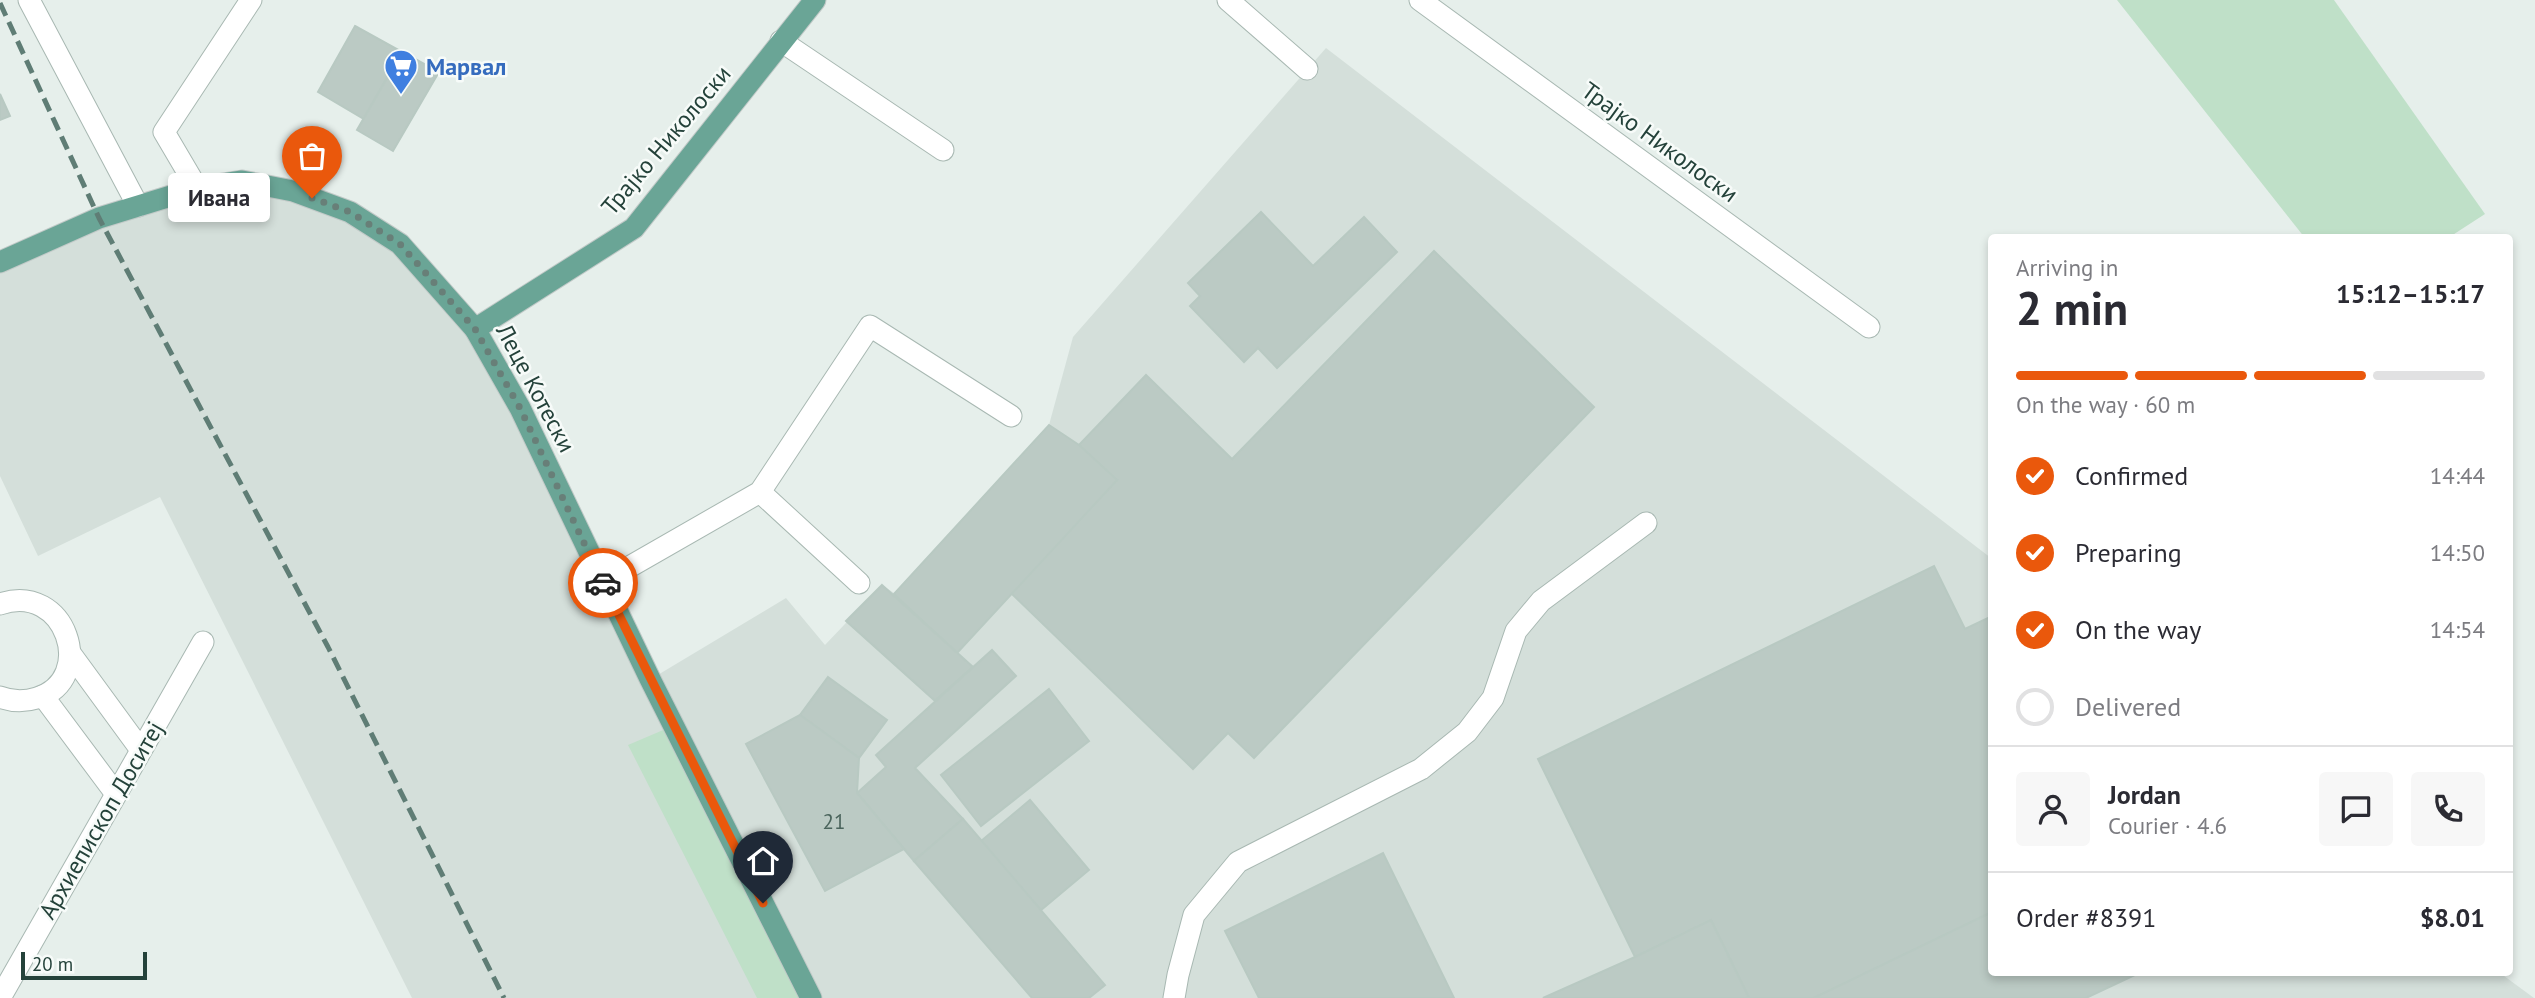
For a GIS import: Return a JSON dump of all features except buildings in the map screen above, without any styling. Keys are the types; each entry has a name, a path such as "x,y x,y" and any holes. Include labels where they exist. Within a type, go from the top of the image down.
{"main road":[{"name":"Трајко Николоски","path":"475,329 634,228 815,0"},
{"name":"Леце Котески","path":"0,262 99,218 197,188 242,181 293,191 350,212 400,244 475,329 520,408 603,582 811,998"}],"street":[{"path":"29,0 138,206"},
{"path":"197,188 164,132 251,0"},
{"path":"1228,0 1307,69"},
{"name":"Трајко Николоски","path":"1420,0 1869,327"},
{"path":"781,41 943,150"},
{"path":"603,582 760,492 870,326 1011,416"},
{"path":"760,492 859,583"},
{"path":"1174,998 1194,915 1238,862 1421,769 1468,732 1493,698 1516,631 1541,600 1646,523"},
{"path":"0,697 10,701 27,701 43,696 57,685 66,670 70,653 68,636 61,622 49,610 35,603 1,602"},
{"name":"Архиепископ Доситеј","path":"0,998 203,642"},
{"path":"70,653 141,750"},
{"path":"43,696 116,794"}],"shaded area":[{"path":"1326,48 1988,556 1988,976 2504,976 2534,998 412,998 160,497 38,556 0,476 0,262 197,188 293,191 400,244 475,329 651,679 786,598 825,645 882,585 894,593 1049,425 1073,337"}],"green space":[{"path":"2117,0 2334,0 2485,214 2454,234 2302,234"},
{"path":"675,725 811,998 757,998 628,745"}],"railway":[{"path":"0,3 99,218 328,647 504,998"}],"way so far":[{"path":"312,198 350,212 400,244 475,329 520,408 603,583"}],"place":[{"name":"Марвал","path":"401,96"},
{"name":"Ивана","path":"312,198"}],"route":[{"path":"603,583 763,903"}]}
